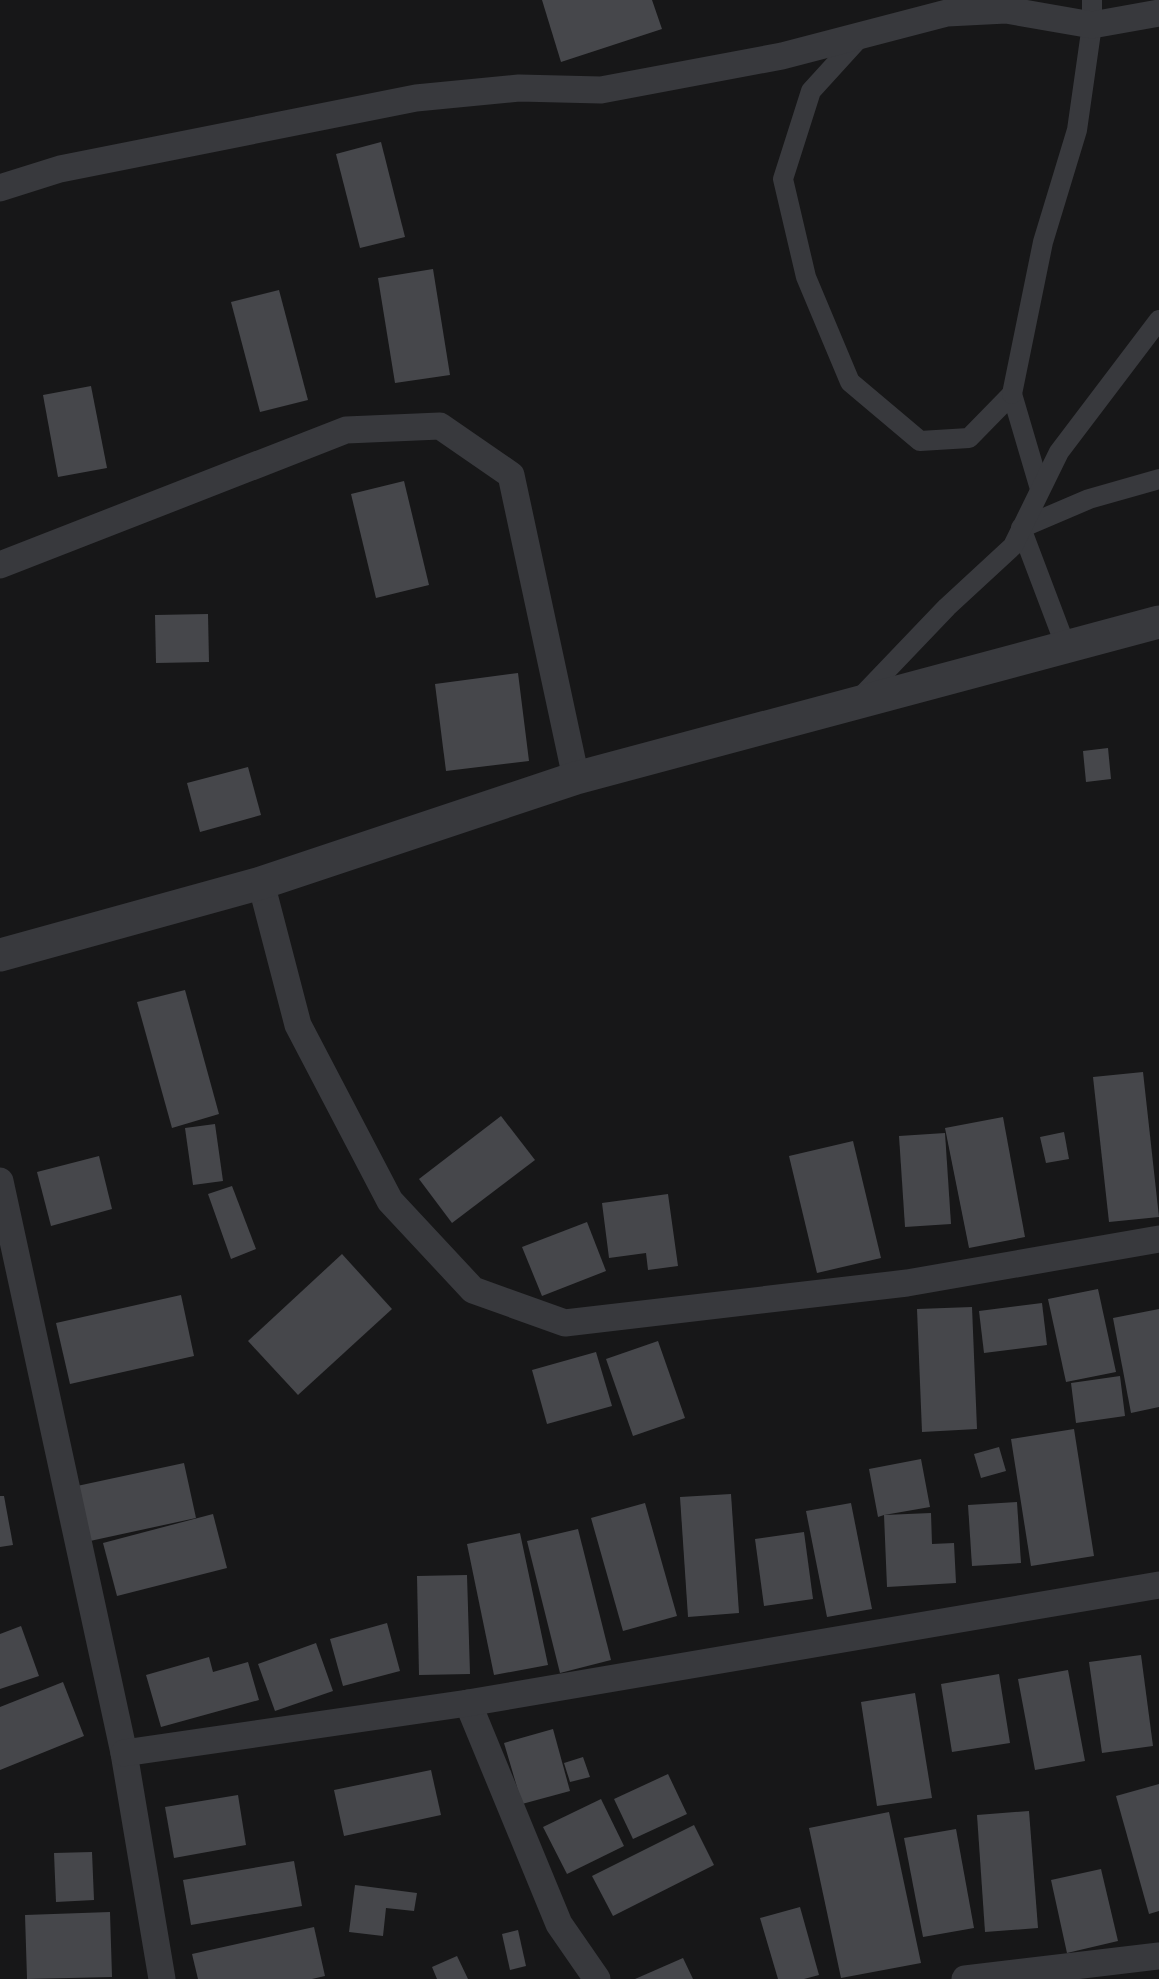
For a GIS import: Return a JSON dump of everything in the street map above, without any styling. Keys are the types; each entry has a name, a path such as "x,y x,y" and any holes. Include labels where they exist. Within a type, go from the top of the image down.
{"street":[{"path":"0,188 60,169 416,98 519,88 601,90 782,56 947,13 996,5 1092,13 1159,13"},
{"path":"1040,489 1012,394 1043,242 1077,130 1092,13"},
{"path":"862,35 811,92 783,179 806,277 841,361 850,382 920,441 969,438 1012,394"},
{"path":"856,703 947,607 1013,546 1059,452 1159,320"},
{"path":"0,565 346,430 440,426 511,475 576,778"},
{"path":"1021,528 1089,499 1159,479"},
{"path":"1021,528 1066,647"},
{"path":"0,955 261,883 576,778 1159,622"},
{"path":"261,883 298,1025 303,1035 390,1202 473,1290 564,1323 907,1282 1159,1239"},
{"path":"0,1181 124,1753 162,1979"},
{"path":"124,1753 468,1703 1159,1585"},
{"path":"468,1703 560,1924 597,1979"},
{"path":"965,1979 1159,1956"}],"building":[{"path":"542,0 652,0 662,29 561,62"},
{"path":"381,142 405,237 360,248 336,154"},
{"path":"433,269 450,375 395,383 378,278"},
{"path":"279,290 308,400 260,412 231,302"},
{"path":"91,386 107,468 58,477 43,395"},
{"path":"404,481 429,585 376,598 351,494"},
{"path":"208,614 209,662 156,663 155,615"},
{"path":"518,673 529,761 446,771 435,684"},
{"path":"1108,748 1111,779 1086,782 1083,751"},
{"path":"248,767 261,815 200,832 187,783"},
{"path":"185,990 219,1114 172,1128 137,1002"},
{"path":"1143,1072 1159,1217 1109,1222 1093,1077"},
{"path":"501,1116 535,1160 452,1223 419,1179"},
{"path":"1003,1117 1025,1237 969,1248 945,1128"},
{"path":"215,1124 223,1181 193,1185 185,1128"},
{"path":"1064,1132 1069,1159 1046,1163 1040,1137"},
{"path":"945,1133 951,1224 905,1227 899,1136"},
{"path":"853,1141 881,1258 817,1273 789,1156"},
{"path":"99,1156 112,1209 51,1226 37,1172"},
{"path":"232,1186 256,1249 231,1259 208,1194"},
{"path":"668,1194 678,1266 648,1270 646,1253 609,1258 602,1203"},
{"path":"587,1222 606,1271 542,1296 522,1247"},
{"path":"342,1254 392,1309 298,1395 248,1341"},
{"path":"1098,1289 1116,1372 1066,1382 1048,1299"},
{"path":"181,1295 194,1356 70,1384 56,1323"},
{"path":"1042,1303 1047,1345 984,1353 979,1311"},
{"path":"972,1307 977,1429 922,1432 917,1309"},
{"path":"1159,1309 1159,1407 1131,1413 1113,1318"},
{"path":"658,1341 685,1418 633,1436 606,1359"},
{"path":"596,1352 612,1406 547,1424 532,1370"},
{"path":"1120,1376 1125,1416 1076,1423 1071,1383"},
{"path":"1074,1429 1094,1556 1031,1566 1011,1439"},
{"path":"999,1447 1006,1471 981,1478 974,1454"},
{"path":"921,1459 930,1507 878,1517 869,1469"},
{"path":"184,1463 196,1518 90,1541 77,1486"},
{"path":"731,1494 739,1613 688,1617 680,1497"},
{"path":"0,1496 4,1496 13,1545 0,1547"},
{"path":"1017,1502 1021,1563 972,1566 968,1505"},
{"path":"645,1503 677,1616 623,1631 591,1518"},
{"path":"851,1503 872,1609 827,1617 806,1511"},
{"path":"931,1513 932,1544 954,1543 956,1583 887,1587 884,1515"},
{"path":"213,1514 227,1568 117,1596 103,1543"},
{"path":"578,1529 611,1660 560,1673 527,1541"},
{"path":"804,1532 813,1599 764,1606 755,1539"},
{"path":"520,1533 548,1665 494,1675 467,1544"},
{"path":"467,1575 470,1674 419,1675 417,1576"},
{"path":"387,1623 400,1671 343,1686 330,1639"},
{"path":"21,1626 39,1676 0,1689 0,1634"},
{"path":"316,1643 333,1691 275,1711 258,1664"},
{"path":"1141,1655 1153,1746 1102,1753 1089,1662"},
{"path":"209,1657 213,1672 248,1662 259,1700 161,1727 146,1675"},
{"path":"1068,1670 1085,1761 1035,1770 1018,1679"},
{"path":"999,1674 1010,1743 952,1752 941,1684"},
{"path":"63,1682 84,1736 0,1770 0,1707"},
{"path":"915,1693 932,1798 877,1806 861,1702"},
{"path":"553,1729 570,1791 522,1804 504,1743"},
{"path":"583,1757 590,1777 570,1782 564,1763"},
{"path":"431,1770 441,1815 344,1836 334,1790"},
{"path":"668,1774 687,1814 633,1839 614,1799"},
{"path":"1159,1784 1159,1911 1149,1914 1116,1796"},
{"path":"238,1795 246,1845 174,1858 165,1807"},
{"path":"601,1799 624,1846 567,1874 543,1827"},
{"path":"1029,1811 1038,1928 985,1932 977,1815"},
{"path":"889,1812 921,1963 841,1978 809,1828"},
{"path":"694,1825 714,1865 613,1916 592,1876"},
{"path":"956,1829 974,1928 923,1937 904,1838"},
{"path":"92,1852 94,1900 56,1902 54,1853"},
{"path":"294,1861 302,1906 191,1925 183,1880"},
{"path":"1101,1869 1118,1941 1067,1953 1051,1880"},
{"path":"355,1885 417,1893 414,1911 386,1908 383,1936 349,1932"},
{"path":"800,1907 819,1975 804,1979 778,1979 760,1918"},
{"path":"110,1912 112,1977 27,1979 25,1915"},
{"path":"314,1927 325,1976 312,1979 198,1979 192,1954"},
{"path":"518,1930 526,1966 510,1970 502,1934"},
{"path":"457,1956 468,1979 437,1979 432,1967"},
{"path":"683,1958 693,1979 635,1979"}]}
